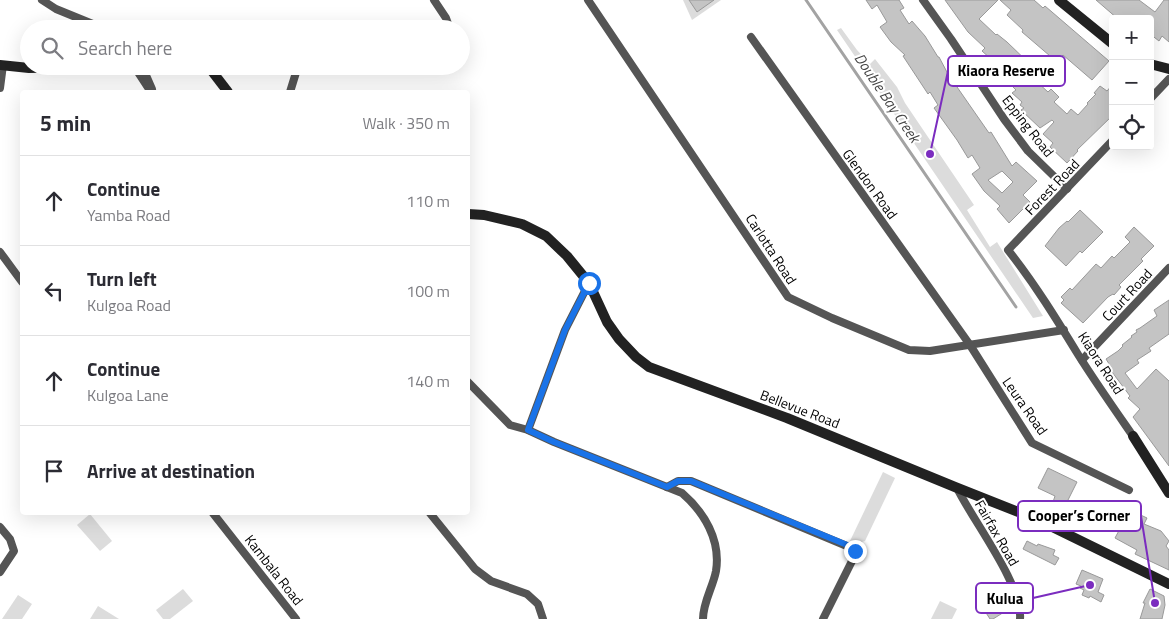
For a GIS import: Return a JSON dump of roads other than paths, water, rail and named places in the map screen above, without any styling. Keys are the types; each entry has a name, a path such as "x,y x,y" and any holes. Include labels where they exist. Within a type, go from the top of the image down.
{"street":[{"path":"42,0 56,9 83,20"},
{"path":"434,0 447,20"},
{"name":"Carlotta Road","path":"588,0 788,297 832,318 909,350 930,351 1064,330"},
{"name":"Epping Road","path":"923,0 1028,151 1067,189"},
{"path":"1059,0 1109,41"},
{"name":"Glendon Road","path":"751,36 970,345"},
{"path":"0,88 2,65 20,66"},
{"path":"1154,65 1169,69"},
{"path":"140,75 151,90"},
{"path":"145,75 151,90"},
{"path":"215,75 226,90"},
{"path":"291,90 295,75"},
{"path":"1154,95 1169,79"},
{"name":"Forest Road","path":"1008,250 1109,144"},
{"name":"Bellevue Road","path":"470,214 484,215 522,224 546,236 567,256 589,283 607,322 619,339 636,358 649,367 787,418 1036,519 1169,584"},
{"name":"Kiaora Road","path":"1008,250 1027,274 1169,493"},
{"path":"0,252 20,279"},
{"name":"Court Road","path":"1082,360 1169,268"},
{"path":"528,430 565,330 589,283"},
{"name":"Leura Road","path":"970,345 1032,443 1129,490"},
{"path":"470,384 510,425 528,430 682,493 694,503 712,533 716,550 716,570 703,611 703,619"},
{"path":"667,487 678,481 691,481 852,547 855,551 854,556 823,619"},
{"name":"Fairfax Road","path":"958,488 998,557 1016,594 1021,612 1020,619"},
{"name":"Kambala Road","path":"214,515 296,619"},
{"path":"431,515 475,569 491,581 527,594 538,604 543,619"},
{"path":"0,527 10,539 14,551 0,572"}],"waterway":[{"name":"Double Bay Creek","path":"806,0 1016,307"}],"place":[{"name":"Kiaora Reserve","path":"930,154"},
{"name":"Kulua","path":"1090,585"},
{"name":"Cooper’s Corner","path":"1155,603"}]}
